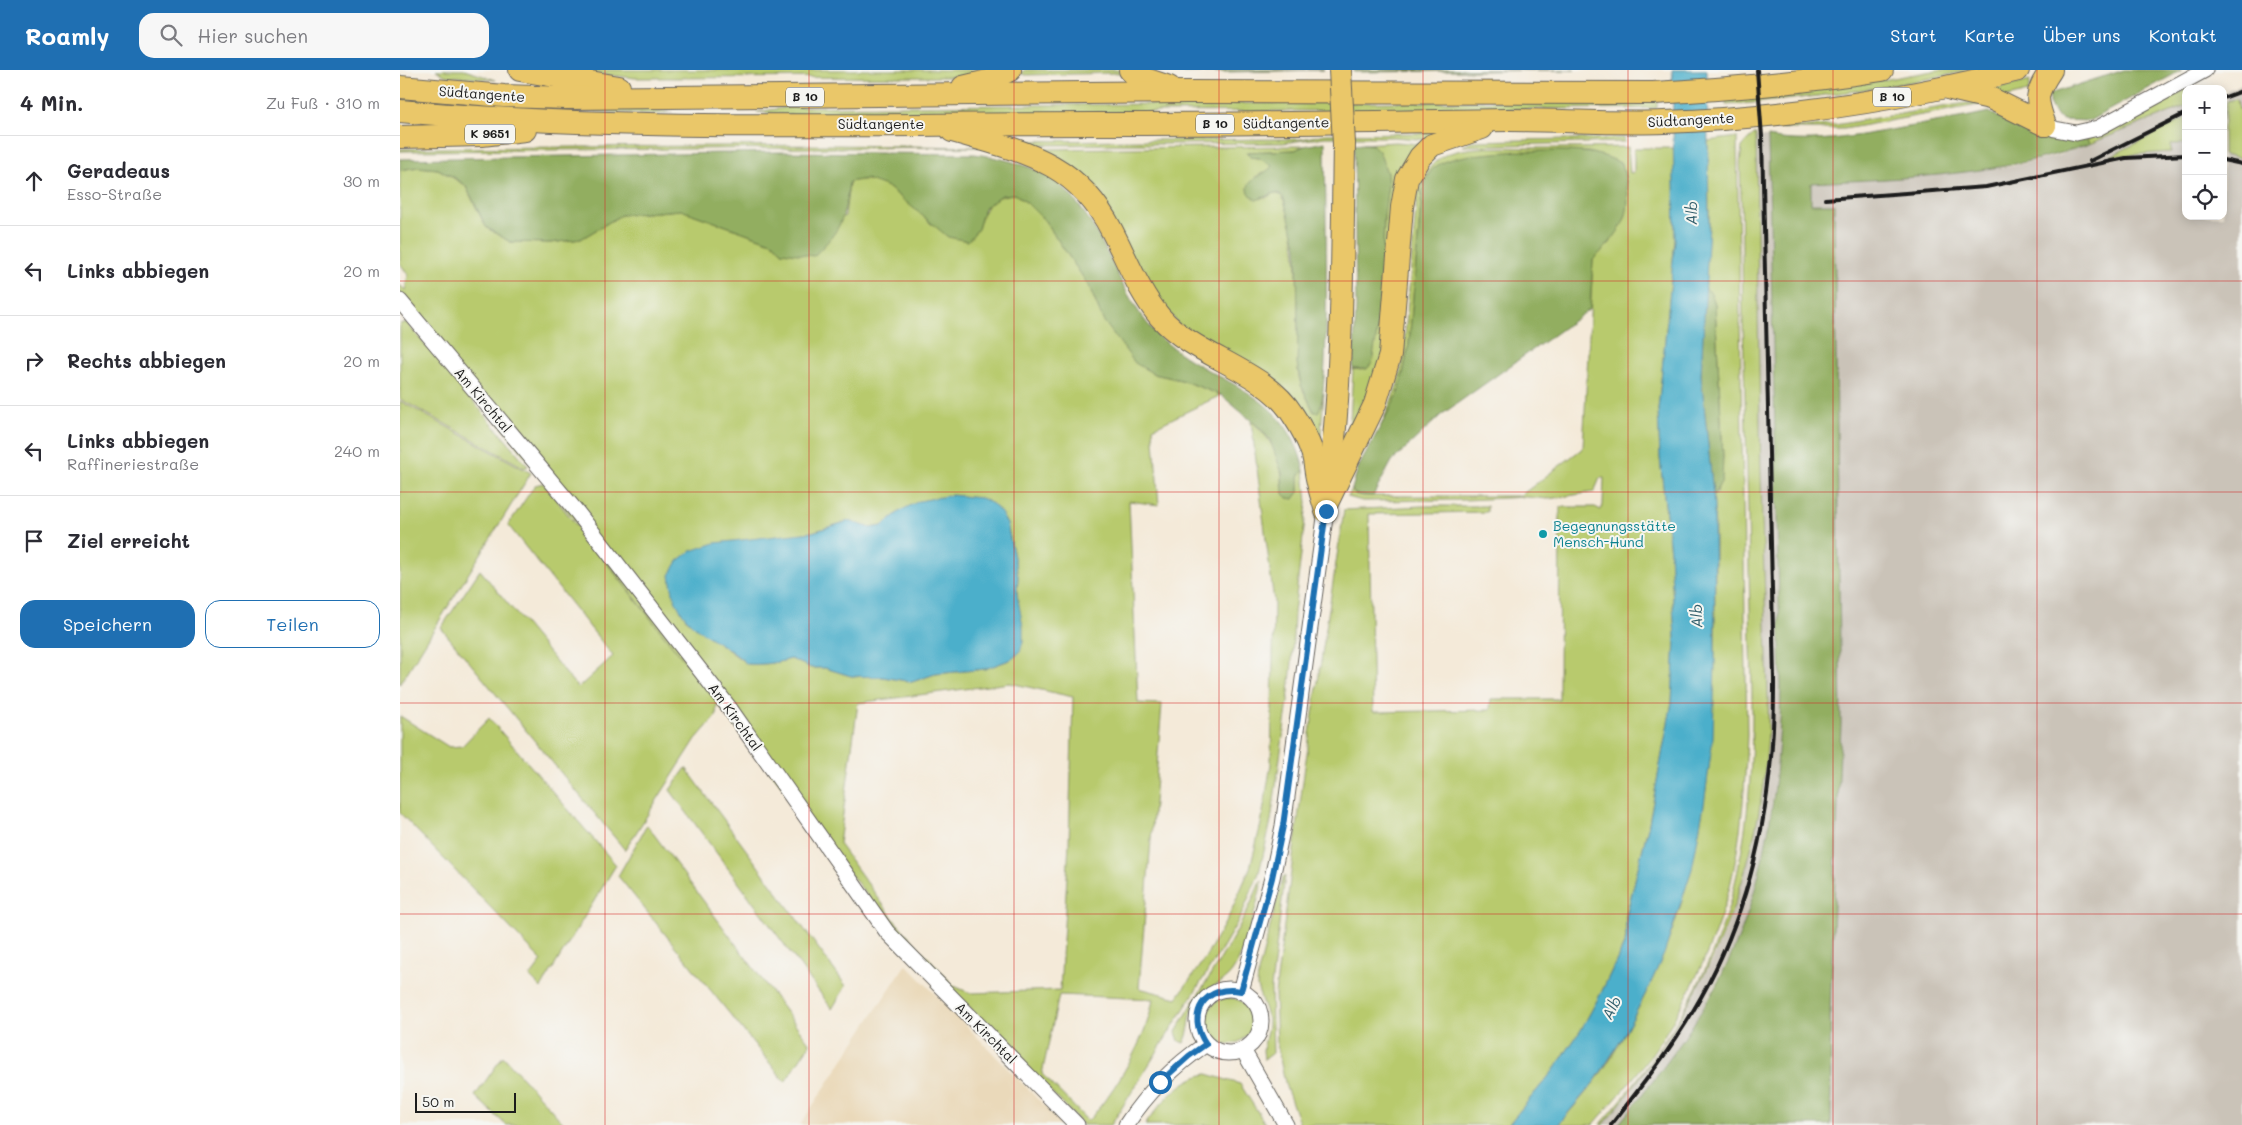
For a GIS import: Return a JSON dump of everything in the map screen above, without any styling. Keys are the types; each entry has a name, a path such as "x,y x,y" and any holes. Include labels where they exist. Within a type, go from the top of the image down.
{"highway":[{"path":"520,70 684,98"},
{"path":"926,96 988,81 1010,70"},
{"path":"1130,70 1136,76 1187,92"},
{"path":"1326,507 1335,435 1338,377 1344,144 1340,70"},
{"name":"Südtangente","path":"400,87 513,96 684,98 1187,92 1653,93 1723,90 1803,82 1882,70"},
{"name":"Südtangente","path":"400,111 578,123 1281,124 1503,120 1653,123 1724,119 1831,107 1945,87 2018,70"},
{"path":"2045,125 2039,108 2037,94 2051,70"},
{"path":"1945,87 1990,98 2045,125"},
{"path":"1326,507 1374,404 1390,355 1402,207 1407,179 1420,157 1432,145 1503,120"},
{"name":"K 9651","path":"400,137 482,135 578,123"},
{"path":"927,124 1018,150 1063,171 1080,186 1092,198 1111,228 1144,293 1161,318 1182,336 1210,355 1244,374 1275,395 1292,413 1313,454 1317,480 1326,507"}],"street":[{"path":"2045,125 2076,133 2094,130 2205,70"},
{"name":"Am Kirchtal","path":"400,301 577,512 728,706 886,932 1077,1125"},
{"path":"1241,991 1272,878 1283,826 1326,507"},
{"path":"1219,990 1241,991 1250,996 1257,1004 1261,1014 1261,1025 1258,1035 1252,1044 1243,1050 1230,1054 1217,1051 1206,1044 1200,1035 1197,1014 1209,995 1219,990"},
{"path":"1126,1125 1148,1094 1174,1069 1206,1044"},
{"path":"1243,1050 1286,1125"}],"shaded area":[{"path":"2242,84 2242,1125 1831,1125 1830,1009 1841,724 1834,205 1811,204 1811,183 1963,172 2013,166 2057,156 2089,144 2087,139 2104,133 2182,91 2182,220 2227,220 2227,111 2229,111 2237,99 2227,101 2227,90"},
{"path":"1756,137 1768,137 1769,152 1781,686 1778,755 1765,851 1747,916 1736,944 1697,1018 1654,1081 1618,1125 1603,1125 1663,1048 1711,964 1727,928 1741,886 1761,804 1768,728 1758,336"},
{"path":"906,964 1063,1125 800,1125"}],"green space":[{"path":"436,70 464,70 496,80 446,76"},
{"path":"561,70 991,70 959,77 635,78"},
{"path":"1025,70 1119,70 1121,73 1025,75 1020,73"},
{"path":"1152,70 1324,70 1178,73"},
{"path":"1354,70 1575,70 1354,72"},
{"path":"1938,70 1973,70 1850,92 1726,105 1726,98 1877,81"},
{"path":"2124,70 2182,70 2089,121 2063,120 2056,116 2049,103 2049,94"},
{"path":"2030,81 2028,92 2004,98 1991,90"},
{"path":"2182,91 2182,108 2089,144 2087,139 2104,133"},
{"path":"400,96 672,112 657,114 400,103"},
{"path":"2237,99 2239,109 2242,108 2242,159 2227,156 2227,101"},
{"path":"1657,100 1657,108 789,115 757,112 789,107"},
{"path":"1966,103 1983,104 1844,129 1768,129 1835,125"},
{"path":"1989,112 2022,129 2055,140 2087,139 2089,144 2021,163 1951,174 1811,183 1811,204 1834,204 1841,724 1830,1009 1831,1125 1618,1125 1675,1051 1692,1026 1723,972 1747,915 1762,859 1773,802 1779,744 1781,686 1768,137 1804,140 1840,138"},
{"path":"2182,120 2182,144 2171,144 2171,152 2111,156"},
{"path":"1434,133 1429,140 1394,137 1325,137 1283,143 1029,145 1015,141 1301,139 1325,134"},
{"path":"1756,134 1761,470 1768,711 1763,788 1753,842 1738,893 1720,942 1697,989 1669,1035 1638,1080 1603,1125 1600,1125 1643,1072 1662,1045 1697,986 1723,924 1742,851 1750,772 1752,691 1740,163 1742,147"},
{"path":"1737,137 1747,735 1742,811 1734,867 1724,908 1707,953 1686,997 1662,1039 1629,1084 1593,1125 1558,1125 1590,1087 1610,1059 1656,972 1675,924 1689,875 1700,825 1708,775 1715,671 1713,497 1717,493 1723,457 1715,304 1711,293 1705,287 1709,224 1708,141"},
{"path":"1624,138 1625,142 1463,146 1471,141"},
{"path":"1325,142 1325,370 1322,398 1318,412 1314,412 1301,385 1297,363 1297,248 1284,199 1280,194 1275,193 1256,200 1250,194 1249,184 1272,166 1259,158 1250,157 1247,152 1295,150 1304,146"},
{"path":"1396,142 1419,144 1382,364 1349,438 1353,369 1362,370 1383,262 1384,216 1373,145 1363,144"},
{"path":"833,145 979,147 400,151 400,149 435,148"},
{"path":"1354,145 1373,145 1379,151 1387,173 1388,185 1384,216 1381,308 1372,363 1367,369 1353,369 1356,307"},
{"path":"1304,146 1295,150 1247,152 1250,157 1259,158 1273,166 1270,170 1255,177 1265,198 1275,193 1282,196 1292,228 1297,280 1298,371 1302,388 1314,412 1322,405 1324,393 1320,444 1313,436 1183,330 1039,149"},
{"path":"1628,147 1630,173 1634,172 1634,150 1636,148 1674,148 1675,240 1658,410 1660,458 1670,552 1675,638 1672,702 1649,823 1626,916 1626,939 1601,993 1581,1030 1553,1071 1508,1125 1300,1125 1286,1087 1277,1045 1275,994 1305,766 1344,510 1422,506 1487,506 1487,512 1369,514 1373,712 1490,710 1491,699 1559,699 1560,507 1595,507 1601,510 1603,505 1604,478 1600,478 1594,492 1548,499 1526,497 1465,500 1362,501 1348,497 1352,489 1355,494 1362,496 1520,496 1583,448 1593,260 1611,242 1597,155 1589,152 1516,152 1480,155 1444,162 1422,192 1409,344 1398,394 1381,426 1398,383 1403,359 1419,190 1428,170 1437,160 1459,150"},
{"path":"1517,151 1585,152 1610,158 1622,164 1628,194 1628,207 1621,227 1593,260 1590,309 1441,415 1392,461 1373,496 1354,494 1352,489 1358,468 1398,394 1403,374 1409,344 1422,192 1428,176 1434,168 1451,159"},
{"path":"780,152 974,154 1019,164 1051,178 1075,200 1088,218 1128,295 1153,330 1196,363 1261,402 1279,419 1294,441 1304,470 1299,476 1299,492 1294,499 1287,498 1283,494 1282,473 1270,440 1260,428 1221,395 1181,380 1154,374 1135,363 1103,320 1089,286 1045,221 1015,194 1002,195 984,208 978,229 968,241 948,237 888,187 866,179 849,182 840,223 831,238 814,256 782,252 774,243 681,210 621,215 581,239 550,243 510,242 486,227 465,185 455,178 438,169 418,167 400,170 400,159"},
{"path":"418,167 438,169 465,185 486,227 510,242 550,243 581,239 621,215 681,210 774,243 782,252 845,216 849,182 857,180 874,181 892,190 910,203 931,224 978,229 985,209 993,200 1015,194 1045,221 1089,286 1103,320 1154,374 1181,380 1221,395 1153,428 1159,505 1129,501 1138,703 1162,704 1139,988 1177,998 1205,958 1229,916 1250,868 1261,824 1271,764 1274,602 1251,421 1264,434 1274,449 1282,476 1282,485 1299,492 1299,476 1304,470 1307,503 1294,613 1288,702 1271,821 1259,873 1241,916 1223,947 1111,1125 1083,1125 890,925 400,296 400,285 405,290 408,275 400,263 400,170","holes":["900,511 1007,524 1018,576 1017,593 1023,641 1020,651 1012,659 985,669 935,674 912,682 883,677 851,676 825,668 811,668 791,659 780,662 747,664 685,618 812,532 849,521 871,528 882,526","1010,683 1073,697 1069,844 1060,990 970,993 954,986 895,921 839,844 858,703","1059,995 1153,999 1144,1031 1128,1064 1109,1095 1088,1121 1042,1074"]},
{"path":"1705,287 1711,293 1715,304 1723,457 1722,480 1713,497 1701,375"},
{"path":"406,322 528,466 525,468 400,399 400,324"},
{"path":"400,401 531,473 400,684"},
{"path":"543,483 717,702 716,716 696,739 625,850 441,628 480,570 578,688 613,656 508,525 535,485"},
{"path":"400,716 449,747 462,746 489,718 616,865 541,988 530,977 542,961 400,813"},
{"path":"686,768 846,986 832,1009 670,790"},
{"path":"647,825 810,1044 785,1082 618,876"},
{"path":"1285,876 1271,988 1273,1053 1264,1060 1263,1050 1268,1019 1257,987 1258,973 1283,877"},
{"path":"1262,881 1250,929 1236,965 1227,977 1199,997 1193,1007 1184,1043 1179,1041 1176,1032 1232,940"},
{"path":"1225,998 1233,998 1242,1002 1248,1008 1252,1021 1248,1034 1242,1040 1233,1044 1225,1044 1216,1040 1210,1034 1206,1025 1206,1017 1210,1008 1216,1002"},
{"path":"503,1056 565,1125 506,1125 475,1096"},
{"path":"1207,1074 1240,1084 1266,1125 1145,1125 1164,1101 1180,1087 1188,1081"}],"water":[{"name":"Alb","path":"1672,70 1707,70 1709,224 1701,375 1714,504 1715,662 1713,738 1704,805 1692,869 1664,954 1623,1037 1595,1081 1558,1125 1508,1125 1553,1071 1581,1030 1601,993 1626,939 1626,917 1649,823 1672,702 1675,638 1670,552 1660,458 1658,410 1675,240"},
{"path":"952,495 981,498 993,504 1001,513 1007,524 1018,576 1017,594 1023,627 1023,641 1020,652 1012,659 985,669 935,674 912,682 883,677 851,676 825,668 811,668 791,659 780,662 747,664 688,620 679,608 673,594 670,575 678,561 691,551 715,543 812,532 849,521 871,528 882,526 900,511 919,501"}],"railway":[{"path":"1611,1125 1674,1041 1714,973 1745,893 1765,809 1770,766 1774,679 1762,137 1757,70"},
{"path":"2227,97 2242,91"},
{"path":"2090,161 2182,115"},
{"path":"1825,199 1986,187 2126,158 2182,155"},
{"path":"2227,161 2242,164"}],"place":[{"name":"Begegnungsstätte Mensch-Hund","path":"1543,534"}],"route":[{"path":"1160,1082 1189,1056 1206,1044 1200,1035 1197,1014 1209,995 1219,990 1241,991 1272,878 1283,826 1326,511"}]}
